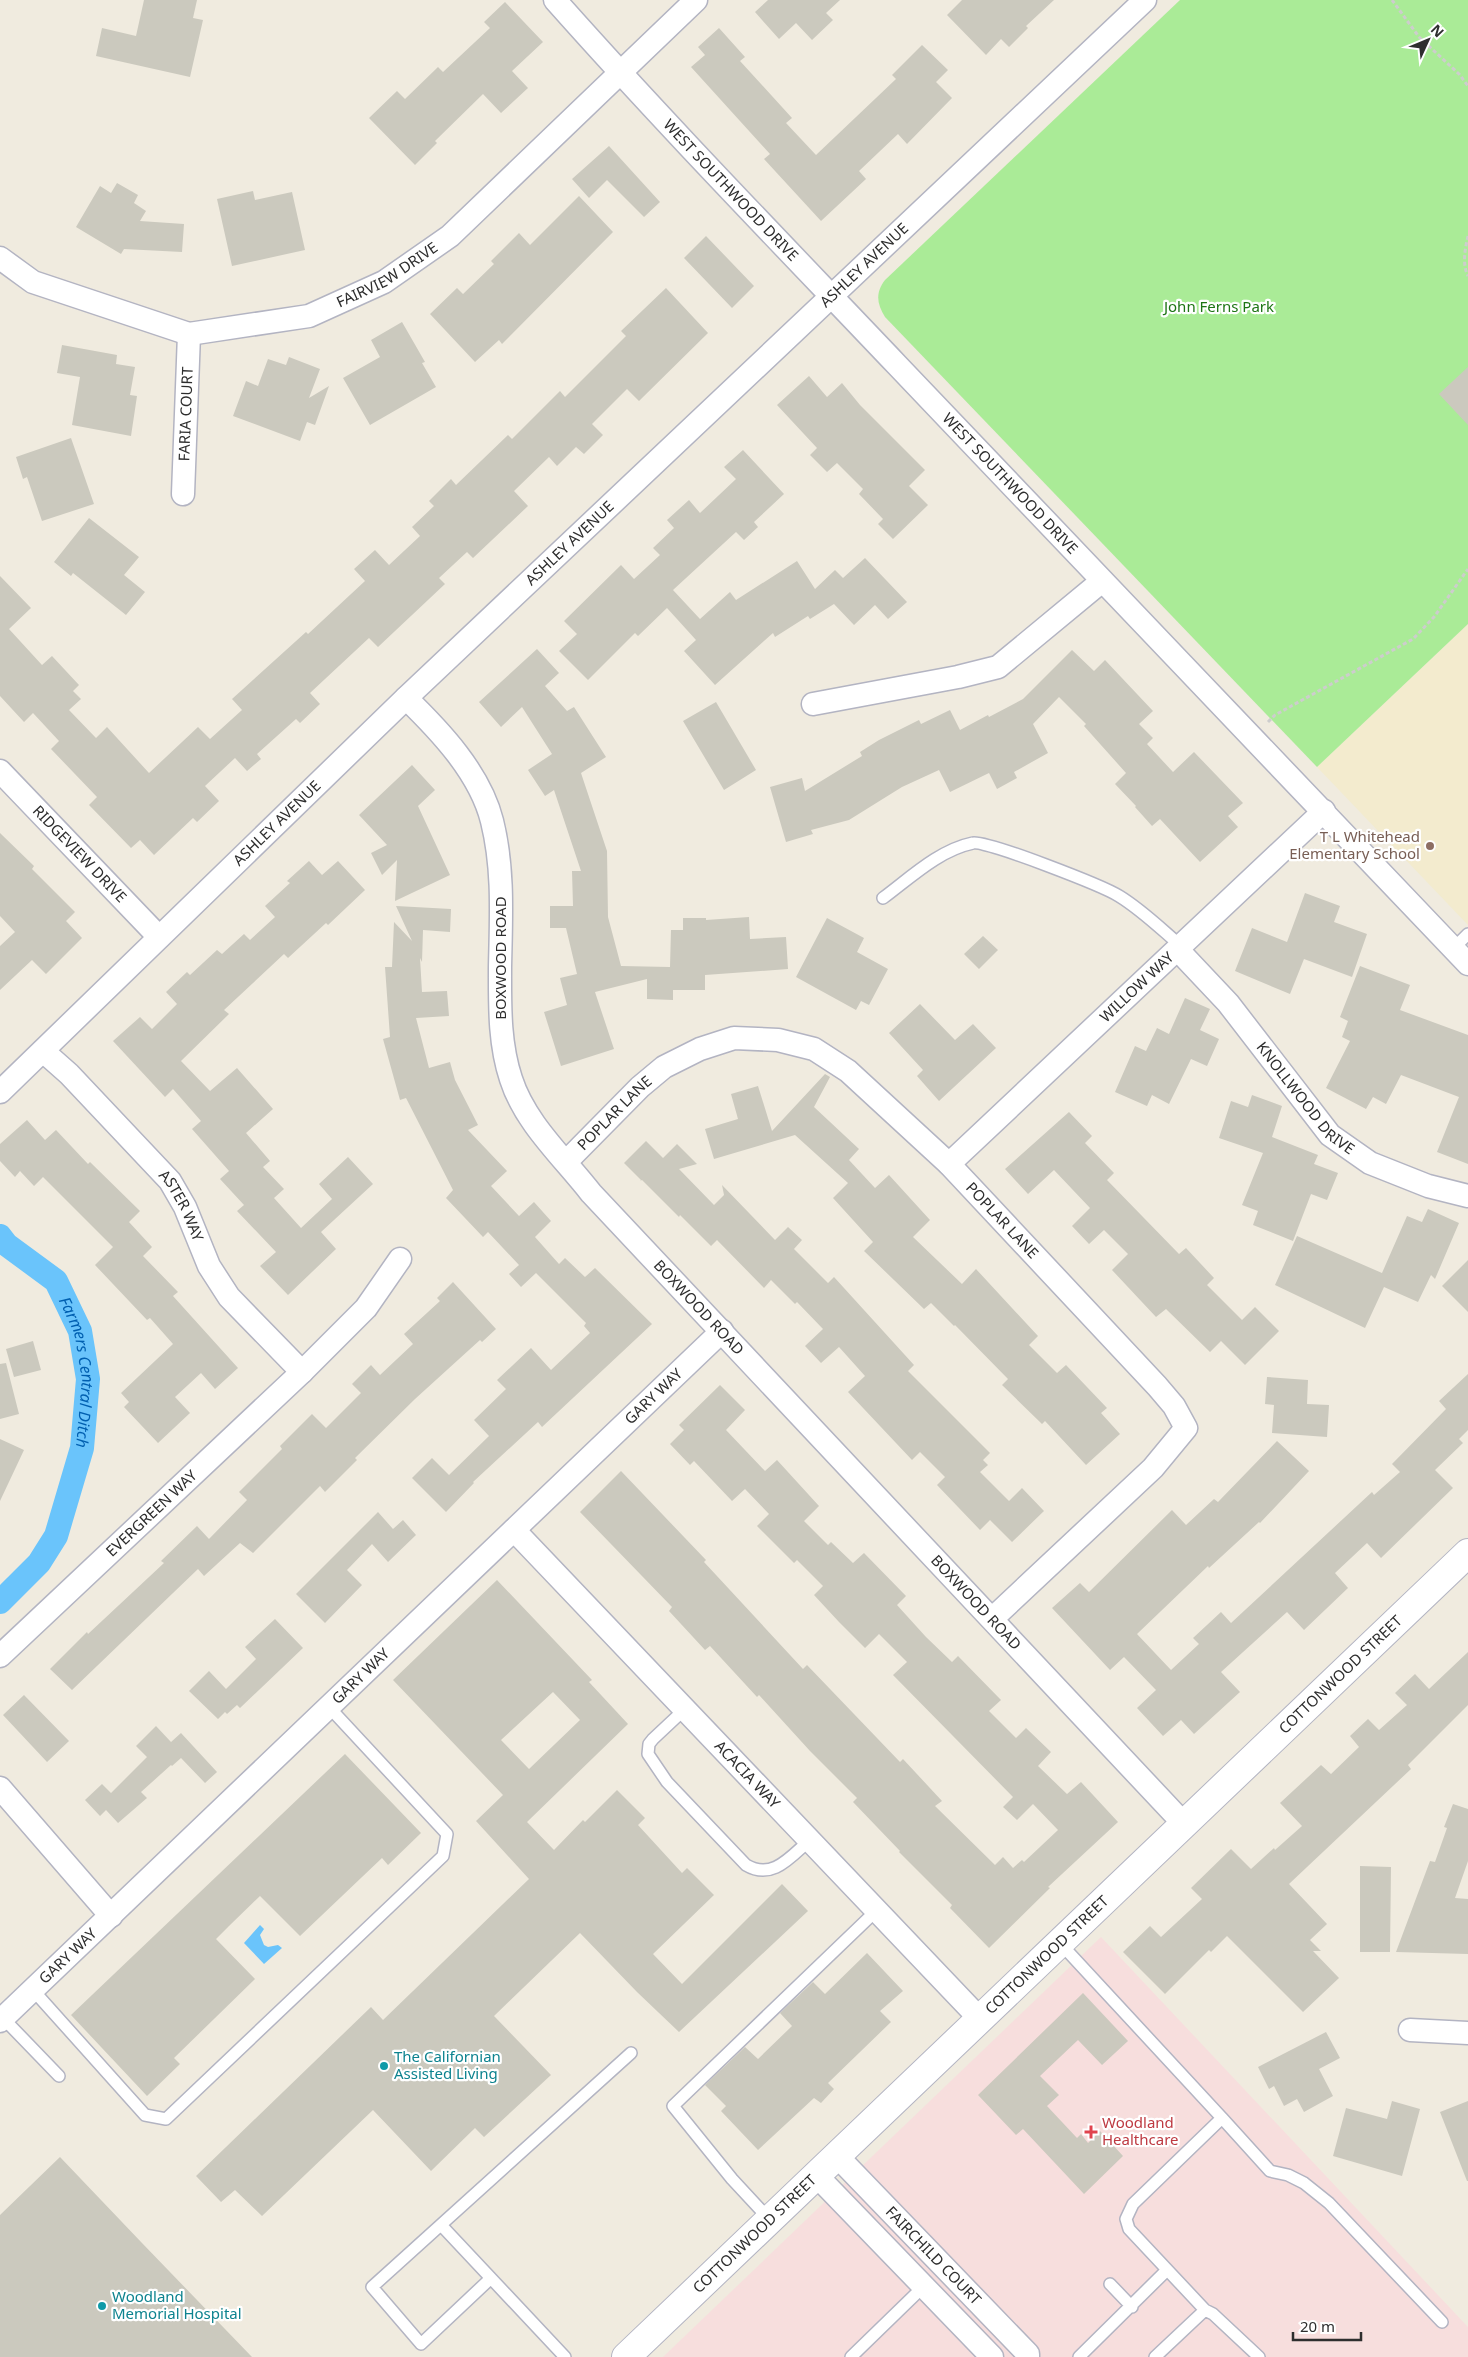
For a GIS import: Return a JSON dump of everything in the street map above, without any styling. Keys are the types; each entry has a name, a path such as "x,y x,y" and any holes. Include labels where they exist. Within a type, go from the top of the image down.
{"street":[{"name":"WEST SOUTHWOOD DRIVE","path":"556,0 621,74 829,296 1102,582 1324,811 1463,949"},
{"name":"FAIRVIEW DRIVE","path":"0,258 33,282 189,334 308,316 384,282 450,236 696,0"},
{"name":"ASHLEY AVENUE","path":"0,1092 406,698 829,296 1145,0"},
{"name":"FARIA COURT","path":"182,494 189,334"},
{"path":"813,704 958,677 998,667 1102,582"},
{"name":"BOXWOOD ROAD","path":"406,698 432,724 458,757 477,785 492,820 501,882 500,1001 502,1051 511,1081 523,1109 591,1193 993,1618 1184,1824"},
{"name":"RIDGEVIEW DRIVE","path":"0,771 160,937"},
{"name":"WILLOW WAY","path":"949,1164 1324,811"},
{"name":"KNOLLWOOD DRIVE","path":"1180,948 1228,1003 1330,1135 1370,1163 1428,1186 1468,1196"},
{"name":"POPLAR LANE","path":"566,1162 640,1087 664,1067 700,1049 734,1038 778,1040 814,1050 848,1070 949,1164 1157,1386 1174,1406 1186,1428 1153,1468 993,1618"},
{"name":"ASTER WAY","path":"43,1051 69,1074 170,1181 186,1207 209,1266 229,1296 302,1372"},
{"name":"EVERGREEN WAY","path":"0,1656 302,1372 366,1308 400,1259"},
{"name":"GARY WAY","path":"2,2020 722,1331"},
{"name":"ACACIA WAY","path":"514,1530 878,1909 980,2019"},
{"name":"COTTONWOOD STREET","path":"629,2356 1468,1553"},
{"path":"0,1788 111,1916"},
{"path":"1410,2030 1468,2033"},
{"name":"FAIRCHILD COURT","path":"836,2156 1028,2354 1028,2357"},
{"name":"FAIRCHILD COURT","path":"816,2175 992,2357"}],"lane":[{"path":"883,898 948,851 975,842 1034,860 1118,895 1152,920 1180,948"},
{"path":"33,1990 145,2115 166,2119 443,1856 447,1834 328,1706"},
{"path":"685,1709 653,1740 648,1754 667,1782 741,1860 753,1869 760,1871 770,1870 781,1865 811,1839"},
{"path":"770,2220 732,2179 673,2106 878,1909"},
{"path":"1060,1943 1270,2172 1288,2175 1304,2182 1329,2203 1442,2322"},
{"path":"2,2020 59,2076"},
{"path":"490,2278 421,2344 372,2287 630,2053"},
{"path":"1222,2118 1128,2211 1126,2219 1129,2229 1205,2310 1213,2314 1259,2357"},
{"path":"440,2225 565,2357"},
{"path":"1079,2357 1132,2307 1167,2270"},
{"path":"1110,2284 1132,2307"},
{"path":"851,2357 923,2287"},
{"path":"1155,2357 1205,2310"}],"path":[{"path":"1392,0 1419,37 1459,74 1468,86"},
{"path":"1468,236 1464,262 1464,269 1468,276"},
{"path":"1253,737 1274,715 1413,639 1434,616 1468,569"}],"shaded area":[{"name":"T L Whitehead Elementary School","path":"1468,624 1468,925 1317,767"},
{"name":"Woodland Healthcare","path":"1101,1937 1468,2327 1468,2357 663,2357"}],"green space":[{"name":"John Ferns Park","path":"1180,0 1468,0 1468,624 1317,767 885,317 880,308 878,298 885,280"}],"water":[{"path":"260,1925 264,1929 260,1935 264,1945 268,1947 278,1945 282,1948 264,1964 244,1943"}],"building":[{"path":"144,0 197,0 193,18 203,20 190,77 96,56 102,28 136,36"},
{"path":"768,0 840,0 826,13 833,20 812,40 796,23 779,39 755,12"},
{"path":"962,0 1054,0 1026,26 1028,28 1009,47 1001,39 986,55 947,15"},
{"path":"505,2 543,42 512,71 528,88 501,113 483,94 435,141 437,143 415,165 369,118 397,91 405,99 438,67 443,72 490,28 484,22"},
{"path":"719,28 745,57 740,61 792,118 786,123 816,155 896,79 892,75 922,45 948,70 936,82 952,98 907,144 898,134 859,171 866,179 821,221 764,159 770,154 691,67 705,55 698,47"},
{"path":"609,146 660,202 644,217 607,180 589,198 572,179"},
{"path":"117,183 138,195 134,203 146,211 140,221 184,224 182,252 124,249 121,254 76,227 100,186 111,193"},
{"path":"253,191 255,200 292,192 305,250 232,266 217,199"},
{"path":"579,196 613,232 502,344 499,340 475,362 430,314 457,288 463,294 494,264 491,261 519,233 530,245"},
{"path":"706,236 754,286 732,308 684,258"},
{"path":"666,288 708,333 639,401 627,389 592,424 603,435 584,454 576,447 557,466 549,457 514,491 528,506 473,558 467,552 439,578 445,584 378,647 369,638 310,693 320,704 300,723 296,719 257,754 261,759 247,771 235,758 205,786 219,801 197,822 193,818 154,855 140,840 131,848 89,805 97,797 51,749 59,741 33,713 24,722 0,696 0,576 31,608 9,629 42,665 52,656 79,685 73,691 81,699 69,710 96,738 107,727 149,773 198,727 210,739 242,710 232,699 306,632 308,634 365,581 354,569 375,550 389,565 420,536 412,527 434,506 429,501 451,479 456,485 508,435 512,439 560,391 565,397 626,336 621,331"},
{"path":"402,322 425,362 422,363 436,387 370,425 343,378 380,357 371,340"},
{"path":"62,345 117,355 116,364 135,367 130,395 137,396 131,436 72,425 80,377 57,373"},
{"path":"289,357 320,369 309,398 329,386 315,425 307,422 300,441 233,416 246,381 258,386 268,359 286,365"},
{"path":"1468,367 1468,425 1439,394"},
{"path":"809,376 827,397 842,383 860,405 925,470 909,486 928,505 893,539 878,524 883,519 859,494 863,489 837,463 827,472 810,455 817,448 777,405"},
{"path":"71,438 94,504 42,521 27,477 23,479 16,457"},
{"path":"743,450 784,494 754,522 758,527 744,540 736,532 673,590 700,619 730,592 736,600 797,561 815,589 835,570 843,578 865,558 907,602 888,619 875,605 854,625 834,604 810,619 808,616 775,637 773,633 715,685 684,651 696,640 667,608 638,636 635,633 588,680 559,651 577,634 564,621 621,565 634,579 660,555 653,548 674,528 667,520 689,500 700,513 736,479 724,467"},
{"path":"89,518 139,557 124,575 145,592 126,615 73,573 71,576 54,562"},
{"path":"537,649 559,673 545,686 567,711 574,707 606,757 581,773 607,851 608,917 621,966 670,967 671,930 683,930 683,918 706,918 706,920 749,917 750,939 786,937 788,969 705,975 705,990 673,990 673,1000 647,999 647,979 595,992 614,1049 561,1066 544,1012 567,1005 560,978 577,974 566,928 550,928 550,906 573,906 572,871 581,871 554,790 545,796 528,770 552,754 522,707 501,727 479,702"},
{"path":"1072,650 1094,671 1105,660 1153,711 1139,724 1153,738 1147,744 1173,772 1194,752 1243,803 1228,816 1238,827 1200,862 1160,819 1152,826 1115,784 1126,773 1084,726 1086,724 1059,697 1033,724 1048,753 1014,772 1017,778 997,789 989,773 950,792 939,770 902,787 849,820 811,830 813,834 786,842 770,787 802,778 805,791 862,756 860,752 879,740 919,720 921,724 950,710 960,730 988,715 989,717 1023,699"},
{"path":"716,702 756,770 724,790 683,721"},
{"path":"412,765 435,790 418,806 450,875 395,901 397,860 382,875 371,853 387,845 359,815"},
{"path":"0,833 34,866 32,869 75,912 66,921 82,938 46,974 32,960 0,990 0,946 15,932 0,916"},
{"path":"309,861 322,875 338,861 365,890 328,925 326,923 288,958 284,954 224,1010 229,1014 181,1061 210,1091 237,1068 273,1109 246,1133 270,1161 263,1167 284,1189 274,1198 301,1228 332,1199 319,1184 348,1157 373,1184 321,1232 336,1249 288,1295 260,1266 276,1252 237,1211 244,1205 220,1179 229,1171 192,1129 201,1121 173,1089 165,1097 113,1041 140,1017 152,1029 177,1004 166,992 187,972 190,975 217,950 222,954 244,934 250,940 275,917 265,906 290,883 287,881"},
{"path":"1305,893 1340,906 1334,922 1367,934 1352,977 1304,959 1290,994 1235,971 1252,928 1287,942"},
{"path":"396,906 451,909 450,932 423,930 422,962 420,958 422,992 447,991 449,1016 416,1018 429,1068 450,1062 455,1080 478,1125 468,1130 507,1171 491,1186 519,1216 534,1202 551,1221 535,1237 559,1264 565,1258 585,1277 595,1268 652,1324 542,1427 538,1422 473,1482 446,1512 412,1478 432,1458 449,1475 489,1436 474,1420 506,1389 497,1380 531,1348 551,1370 590,1333 584,1326 586,1323 536,1273 521,1287 509,1274 519,1265 488,1232 483,1237 446,1198 453,1190 406,1098 400,1100 383,1039 390,1037 385,967 392,967 394,922 412,941"},
{"path":"827,918 864,938 857,952 888,969 869,1005 861,1001 856,1010 796,977"},
{"path":"983,936 998,950 979,969 964,954"},
{"path":"1360,966 1410,985 1400,1010 1468,1035 1468,1164 1437,1152 1459,1097 1401,1075 1386,1104 1373,1097 1366,1109 1326,1088 1350,1041 1342,1037 1348,1021 1340,1017"},
{"path":"1185,998 1210,1009 1200,1030 1219,1039 1207,1066 1191,1059 1169,1104 1152,1095 1147,1106 1115,1092 1135,1046 1146,1051 1157,1028 1169,1034"},
{"path":"920,1004 955,1040 973,1024 996,1048 939,1101 917,1076 923,1070 889,1033"},
{"path":"825,1074 830,1077 814,1107 859,1149 849,1160 875,1188 889,1175 930,1220 913,1237 962,1284 976,1269 1038,1336 1029,1345 1057,1373 1066,1365 1107,1408 1101,1413 1120,1434 1086,1465 1045,1421 1042,1424 1002,1385 1008,1379 955,1325 931,1303 924,1309 864,1251 873,1242 833,1198 848,1183 795,1135 714,1159 705,1129 738,1119 731,1094 758,1086 772,1131"},
{"path":"1252,1095 1282,1106 1272,1137 1318,1155 1314,1164 1338,1173 1327,1200 1311,1194 1293,1241 1253,1225 1258,1211 1242,1205 1263,1153 1219,1138 1231,1101 1248,1107"},
{"path":"1069,1112 1092,1136 1085,1143 1114,1173 1107,1180 1179,1254 1186,1248 1214,1278 1207,1285 1242,1320 1255,1307 1279,1331 1245,1365 1221,1341 1210,1352 1166,1309 1156,1317 1112,1270 1128,1254 1104,1230 1089,1244 1072,1226 1090,1208 1054,1170 1028,1194 1005,1169"},
{"path":"27,1120 45,1140 56,1130 88,1164 90,1162 140,1211 129,1222 152,1247 143,1256 178,1292 173,1296 238,1368 215,1389 201,1373 175,1397 190,1413 158,1443 124,1407 129,1402 121,1393 173,1344 150,1318 147,1320 95,1265 113,1247 43,1177 34,1186 20,1171 15,1177 0,1161 0,1144"},
{"path":"646,1141 663,1158 677,1144 697,1164 679,1169 714,1205 724,1195 722,1185 775,1240 788,1227 802,1240 794,1249 828,1283 834,1277 914,1365 908,1371 990,1453 983,1460 988,1465 980,1472 1009,1501 1022,1488 1044,1511 1012,1542 990,1520 980,1530 937,1485 945,1477 920,1452 912,1460 848,1392 865,1376 839,1347 821,1363 805,1346 823,1329 797,1302 795,1304 771,1280 764,1288 717,1240 711,1246 642,1180 640,1181 624,1163"},
{"path":"1428,1209 1459,1223 1435,1279 1431,1275 1418,1302 1384,1287 1365,1328 1275,1285 1297,1236 1382,1273 1407,1216 1422,1222"},
{"path":"1468,1260 1468,1312 1442,1286"},
{"path":"453,1282 496,1329 482,1342 480,1340 415,1399 355,1458 357,1460 325,1492 320,1486 253,1553 240,1543 204,1576 198,1569 72,1690 50,1669 87,1632 88,1634 164,1563 161,1561 197,1526 209,1539 247,1500 239,1492 282,1449 280,1446 312,1414 326,1428 361,1393 352,1384 371,1365 380,1375 413,1344 404,1334 440,1301 437,1298"},
{"path":"33,1341 41,1370 14,1377 6,1349"},
{"path":"6,1363 19,1414 0,1419 0,1364"},
{"path":"1468,1374 1468,1430 1459,1439 1463,1443 1435,1470 1453,1488 1381,1558 1367,1543 1335,1573 1348,1588 1304,1630 1287,1612 1221,1672 1240,1692 1194,1734 1181,1720 1163,1736 1137,1708 1156,1690 1124,1657 1110,1670 1052,1608 1080,1583 1089,1592 1172,1510 1186,1525 1214,1499 1218,1502 1277,1441 1309,1471 1260,1523 1209,1568 1208,1566 1137,1634 1171,1670 1199,1644 1193,1638 1221,1612 1231,1623 1372,1492 1374,1495 1400,1472 1392,1464 1446,1409 1439,1401"},
{"path":"1267,1377 1308,1380 1307,1404 1329,1405 1327,1437 1272,1433 1274,1405 1265,1404"},
{"path":"720,1385 745,1410 726,1430 765,1471 777,1460 819,1506 804,1521 828,1545 831,1542 853,1563 864,1553 906,1596 897,1605 926,1637 952,1662 958,1656 1001,1700 989,1711 1016,1738 1026,1728 1051,1752 1038,1766 1067,1794 1081,1782 1118,1822 1048,1887 1050,1888 989,1948 950,1908 952,1905 853,1802 857,1798 810,1751 759,1695 757,1697 710,1646 705,1650 669,1611 672,1607 580,1512 621,1471 706,1560 704,1562 803,1669 807,1665 900,1762 903,1759 942,1801 935,1806 995,1865 1003,1857 1013,1868 1022,1860 1024,1862 1058,1830 1033,1804 1017,1820 1003,1807 1013,1797 893,1675 907,1662 879,1634 865,1648 814,1595 823,1586 797,1560 794,1563 757,1526 769,1514 745,1489 732,1501 694,1461 690,1465 670,1444 684,1430 679,1425"},
{"path":"0,1439 24,1450 0,1501"},
{"path":"378,1512 393,1529 403,1520 416,1535 388,1562 372,1544 347,1570 362,1585 325,1623 296,1594"},
{"path":"497,1580 592,1680 589,1682 628,1724 527,1822 554,1850 583,1820 585,1822 617,1790 645,1818 638,1825 682,1873 687,1868 714,1895 653,1954 682,1984 782,1884 808,1911 679,2032 580,1933 494,2016 551,2075 484,2137 475,2128 431,2171 373,2110 262,2216 235,2190 221,2202 196,2176 371,2007 383,2020 529,1879 476,1821 503,1795 393,1680","holes":["553,1692 580,1720 529,1769 501,1740"]},
{"path":"275,1619 303,1648 240,1708 237,1705 218,1719 189,1691 209,1671 226,1689 256,1659 245,1647"},
{"path":"1468,1652 1468,1705 1408,1765 1411,1769 1289,1884 1327,1924 1310,1940 1321,1951 1313,1951 1339,1978 1303,2012 1227,1936 1211,1952 1209,1950 1165,1994 1123,1952 1150,1926 1161,1937 1202,1899 1191,1888 1231,1849 1251,1869 1274,1848 1275,1850 1302,1826 1280,1803 1321,1765 1331,1774 1359,1747 1350,1736 1368,1719 1379,1730 1407,1705 1395,1693 1415,1674 1429,1689"},
{"path":"24,1695 69,1741 47,1762 3,1715"},
{"path":"156,1726 171,1742 181,1733 217,1772 205,1783 181,1758 141,1792 147,1798 118,1823 106,1810 100,1816 85,1800 102,1784 111,1793 147,1757 136,1746"},
{"path":"345,1754 421,1833 388,1865 382,1858 300,1936 260,1896 216,1939 255,1979 174,2058 180,2064 147,2096 71,2015"},
{"path":"1453,1804 1468,1809 1468,1861 1455,1898 1468,1899 1468,1954 1396,1952 1430,1861 1435,1862 1447,1828 1444,1827"},
{"path":"1360,1866 1391,1867 1390,1952 1360,1952"},
{"path":"867,1953 903,1991 880,2011 891,2022 828,2083 834,2089 821,2103 814,2098 758,2150 721,2111 726,2106 705,2085 745,2047 758,2059 792,2026 780,2013 813,1982 825,1994"},
{"path":"1083,1993 1128,2041 1102,2065 1078,2040 1040,2076 1059,2095 1047,2106 1077,2138 1081,2134 1088,2143 1100,2131 1123,2156 1084,2194 1023,2129 1016,2135 978,2095"},
{"path":"1326,2032 1340,2058 1319,2069 1333,2096 1304,2112 1297,2099 1284,2106 1274,2086 1269,2089 1258,2067"},
{"path":"1392,2101 1420,2109 1402,2176 1333,2156 1346,2108 1387,2119"},
{"path":"1468,2101 1468,2181 1467,2181 1440,2112"},
{"name":"Woodland Memorial Hospital","path":"60,2157 252,2357 0,2357 0,2215"}],"waterway":[{"name":"Farmers Central Ditch","path":"0,1236 7,1245 56,1281 80,1331 88,1379 82,1448 56,1536 39,1563 0,1602"}],"place":[{"name":"T L Whitehead Elementary School","path":"1430,846"},
{"name":"The Californian Assisted Living","path":"384,2066"},
{"name":"Woodland Healthcare","path":"1091,2132"},
{"name":"Woodland Memorial Hospital","path":"102,2306"}]}
